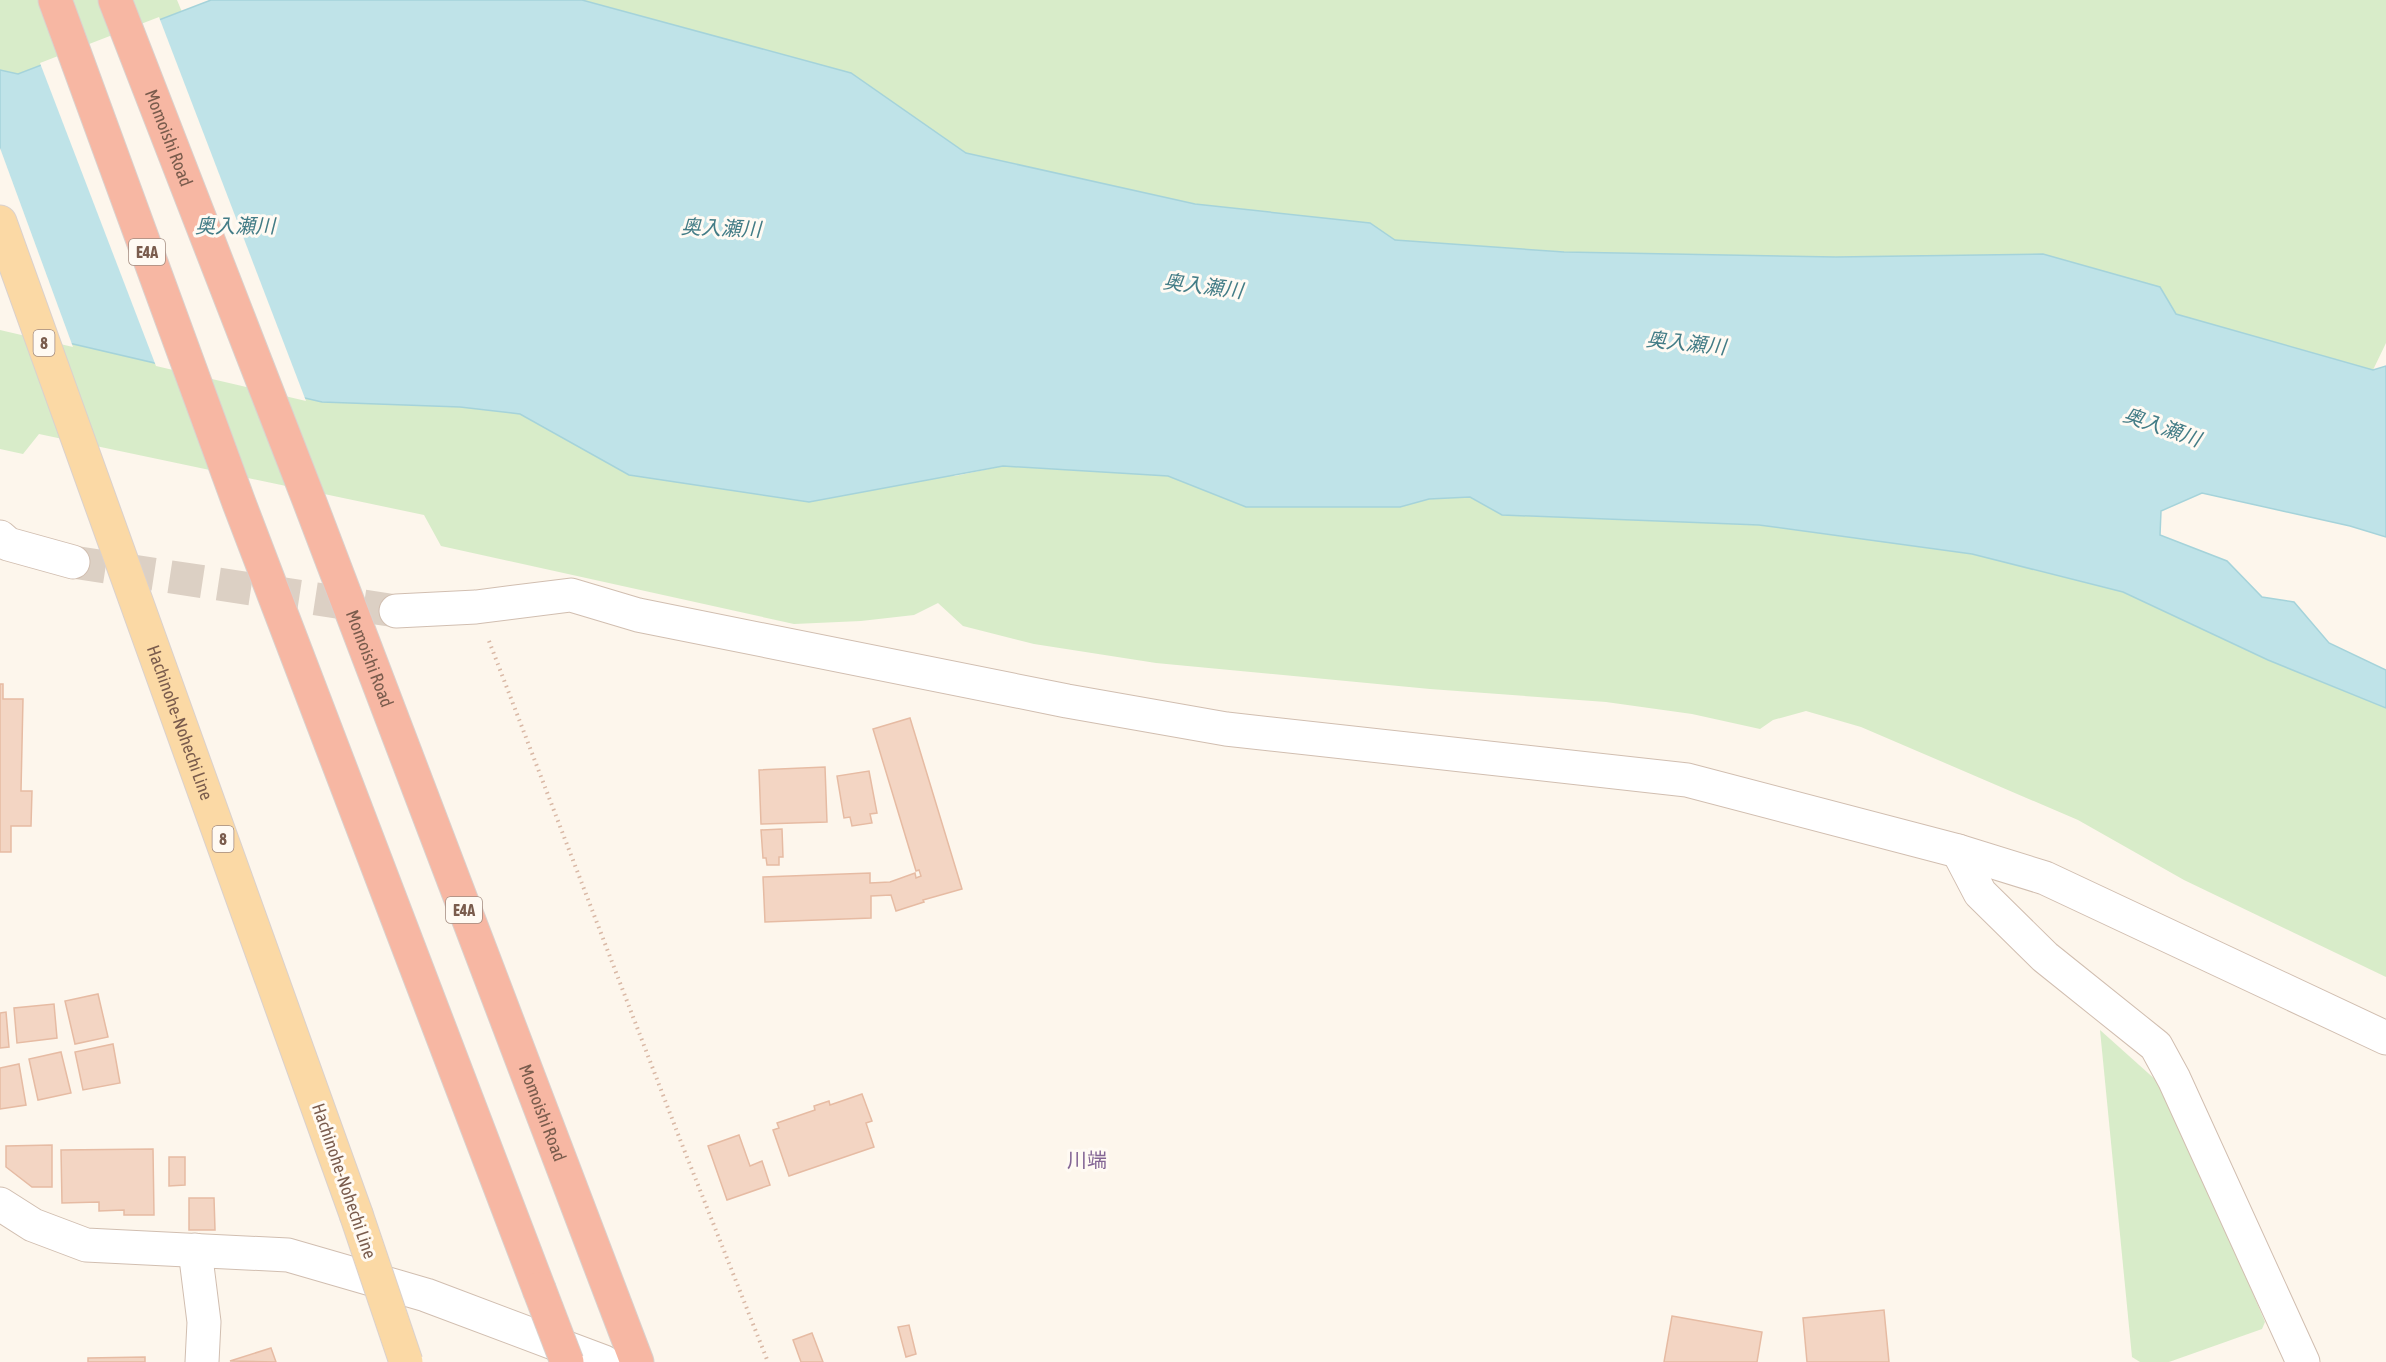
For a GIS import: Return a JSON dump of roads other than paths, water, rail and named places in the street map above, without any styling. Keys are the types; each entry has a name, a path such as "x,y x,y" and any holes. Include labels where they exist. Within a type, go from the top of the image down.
{"highway":[{"name":"E4A","path":"55,0 239,503 567,1362"},
{"name":"Momoishi Road","path":"115,0 309,500 637,1362"}],"main road":[{"name":"Hachinohe-Nohechi Line","path":"0,222 356,1214 406,1362"}],"street":[{"path":"0,537 8,544 73,562"},
{"path":"396,611 476,607 571,595 650,617 1067,701 1226,729 1687,780 1958,851 2045,878 2386,1038"},
{"path":"1958,851 1980,892 2044,957 2156,1046 2174,1079 2303,1362"},
{"path":"0,1204 33,1226 86,1245 288,1255 426,1294 604,1362"},
{"path":"195,1250 204,1322 202,1362"}],"water":[{"name":"奥入瀬川","path":"211,0 582,0 851,73 966,153 1195,204 1370,223 1395,240 1564,252 1836,257 2043,254 2160,287 2176,314 2373,370 2386,366 2386,537 2350,526 2202,493 2161,511 2160,535 2227,561 2262,597 2294,602 2329,643 2386,670 2386,708 2268,660 2123,592 1972,554 1759,525 1502,515 1470,497 1429,499 1400,507 1246,507 1168,476 1003,466 809,502 629,475 520,414 460,407 322,402 0,327 0,70 18,74"}],"tunnel":[{"path":"73,562 396,611"}],"district":[{"name":"川端","path":"1087,1160"}]}
